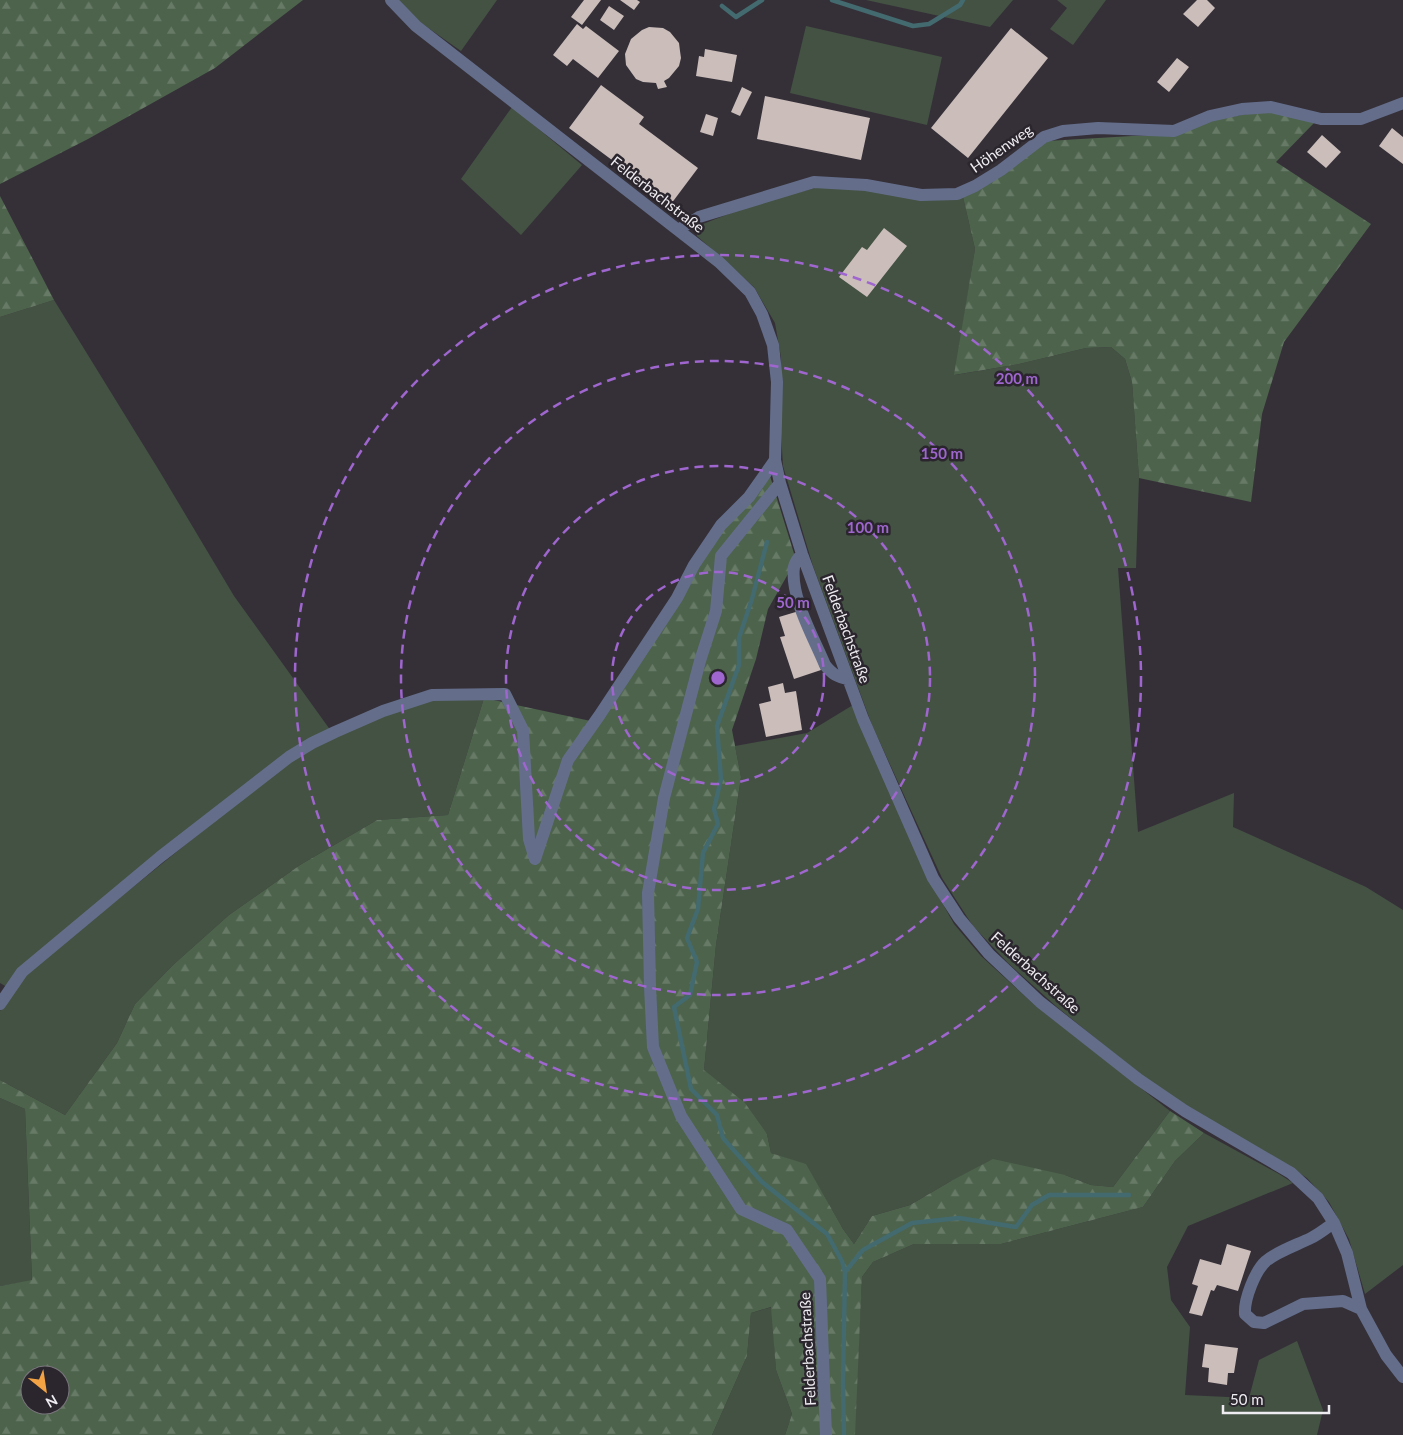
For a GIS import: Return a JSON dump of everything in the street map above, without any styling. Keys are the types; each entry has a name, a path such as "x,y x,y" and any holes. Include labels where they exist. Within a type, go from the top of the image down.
{"street":[{"name":"Felderbachstraße","path":"391,0 416,26 719,262 750,292 762,314 773,345 777,382 776,460 780,483 802,554 863,719 934,878 959,918 989,954 1040,1002 1138,1080 1185,1111 1291,1173 1318,1198 1334,1223 1346,1253 1361,1309 1386,1355 1403,1377"},
{"name":"Höhenweg","path":"678,230 699,217 814,182 866,185 921,195 957,194 975,186 1001,170 1044,137 1063,131 1098,128 1174,131 1210,116 1242,109 1271,107 1321,119 1361,119 1403,103"},
{"path":"0,1004 22,972 160,857 289,757 343,728 383,711 432,695 505,694 523,730 529,838 535,859 568,760 677,598 694,565 721,525 749,497 776,460"},
{"name":"Felderbachstraße","path":"780,483 721,556 716,611 700,661 664,798 648,893 650,987 654,1048 681,1116 740,1209 787,1230 820,1279 826,1435"},
{"path":"802,554 797,559 794,567 798,599 825,665 832,674 848,679"},
{"path":"1334,1223 1314,1236 1268,1260 1261,1267 1247,1297 1244,1314 1254,1322 1264,1323 1303,1304 1343,1301 1361,1309"}],"green space":[{"path":"0,0 303,0 215,68 88,139 0,184"},
{"path":"399,0 497,0 461,51 417,20"},
{"path":"866,0 1013,0 990,27"},
{"path":"1057,0 1106,0 1073,45 1050,29 1067,8"},
{"path":"806,26 942,57 927,125 790,93"},
{"path":"512,107 582,165 521,235 461,179"},
{"path":"1271,110 1314,123 1276,162 1371,224 1284,342 1262,414 1251,502 1139,478 1132,382 1125,359 1111,347 1086,348 1019,364 954,375 975,249 963,197 1047,141 1174,135 1212,120"},
{"path":"815,188 843,188 963,197 975,249 955,375 1019,364 1086,348 1111,347 1125,359 1132,382 1139,478 1136,568 1118,568 1138,832 1234,793 1233,827 1366,887 1403,910 1403,1265 1365,1294 1349,1239 1329,1202 1307,1178 1278,1159 1196,1112 1146,1079 1057,1007 1008,963 973,926 942,878 872,725 813,566 783,466 781,357 775,323 754,287 697,236 698,226 712,220"},
{"path":"0,196 54,300 0,317"},
{"path":"54,300 234,596 331,731 312,740 7,987 0,983 0,317"},
{"path":"770,476 796,560 768,609 756,659 732,730 741,777 716,945 704,1070 745,1103 767,1134 771,1153 806,1164 843,1229 854,1244 872,1216 910,1205 993,1159 1065,1175 1091,1185 1113,1187 1170,1111 1204,1133 1175,1161 1143,1207 1001,1244 914,1244 873,1262 862,1277 855,1435 785,1435 792,1414 776,1370 771,1307 751,1313 747,1356 712,1435 0,1435 0,1286 32,1280 25,1109 0,1098 0,1080 65,1115 117,1043 135,1004 173,965 229,915 300,865 377,820 448,815 484,698 600,723 722,530"},
{"path":"484,698 448,815 377,820 300,865 229,915 173,965 135,1004 117,1043 65,1115 0,1080 0,1011 13,990 28,972 289,761 344,731 432,699"},
{"path":"853,705 926,874 954,924 981,956 1037,1007 1170,1111 1113,1187 1091,1185 1065,1175 951,1181 910,1205 872,1216 854,1244 843,1229 806,1165 771,1153 767,1134 704,1070 716,945 741,777 735,746 807,733"},
{"path":"0,1098 25,1109 32,1281 0,1286"},
{"path":"1204,1133 1293,1183 1188,1226 1167,1267 1171,1300 1190,1327 1185,1395 1249,1398 1259,1360 1297,1341 1323,1410 1317,1435 854,1435 862,1277 873,1262 914,1244 1001,1244 1143,1207 1175,1161"},
{"path":"772,1307 776,1370 792,1414 785,1435 712,1435 747,1356 751,1313"}],"building":[{"path":"584,0 601,0 582,25 571,17"},
{"path":"620,0 637,0 640,2 634,10"},
{"path":"1197,0 1207,0 1215,8 1198,27 1183,14"},
{"path":"609,6 624,16 614,30 600,20"},
{"path":"577,24 583,29 586,26 619,51 598,78 573,59 567,66 553,55"},
{"path":"649,27 663,28 670,32 679,43 681,58 679,66 664,81 667,87 658,89 656,83 643,82 636,79 626,65 625,54 631,39"},
{"path":"1011,28 1048,58 968,158 931,128"},
{"path":"705,49 737,55 732,82 696,76 699,56 704,57"},
{"path":"1177,58 1189,67 1169,92 1157,82"},
{"path":"601,85 644,117 639,124 698,168 671,204 569,128"},
{"path":"742,87 752,92 740,116 731,112"},
{"path":"765,96 870,118 861,160 757,139"},
{"path":"706,114 718,118 713,136 700,132"},
{"path":"1392,128 1403,137 1403,164 1379,146"},
{"path":"1322,135 1341,152 1326,168 1307,152"},
{"path":"884,228 907,246 867,297 839,277 862,247 867,250"},
{"path":"799,611 821,670 794,679 780,637 785,636 779,617"},
{"path":"783,683 785,693 796,691 802,730 766,737 759,704 771,701 768,687"},
{"path":"1227,1244 1251,1251 1238,1291 1217,1285 1214,1291 1211,1290 1202,1316 1189,1313 1198,1286 1192,1284 1200,1259 1221,1265"},
{"path":"1205,1344 1238,1348 1234,1373 1228,1373 1227,1385 1208,1382 1209,1368 1202,1367"}],"waterway":[{"path":"722,6 736,17 762,0"},
{"path":"832,0 913,26 929,24 960,5 963,0"},
{"path":"767,542 752,599 739,638 739,665 717,726 721,779 714,809 718,824 703,853 698,909 687,938 697,962 690,995 674,1007 691,1089 717,1115 723,1138 762,1182 827,1234 842,1261 845,1272 844,1435"},
{"path":"845,1272 863,1250 912,1223 959,1218 1016,1227 1032,1205 1049,1195 1129,1195"}]}
